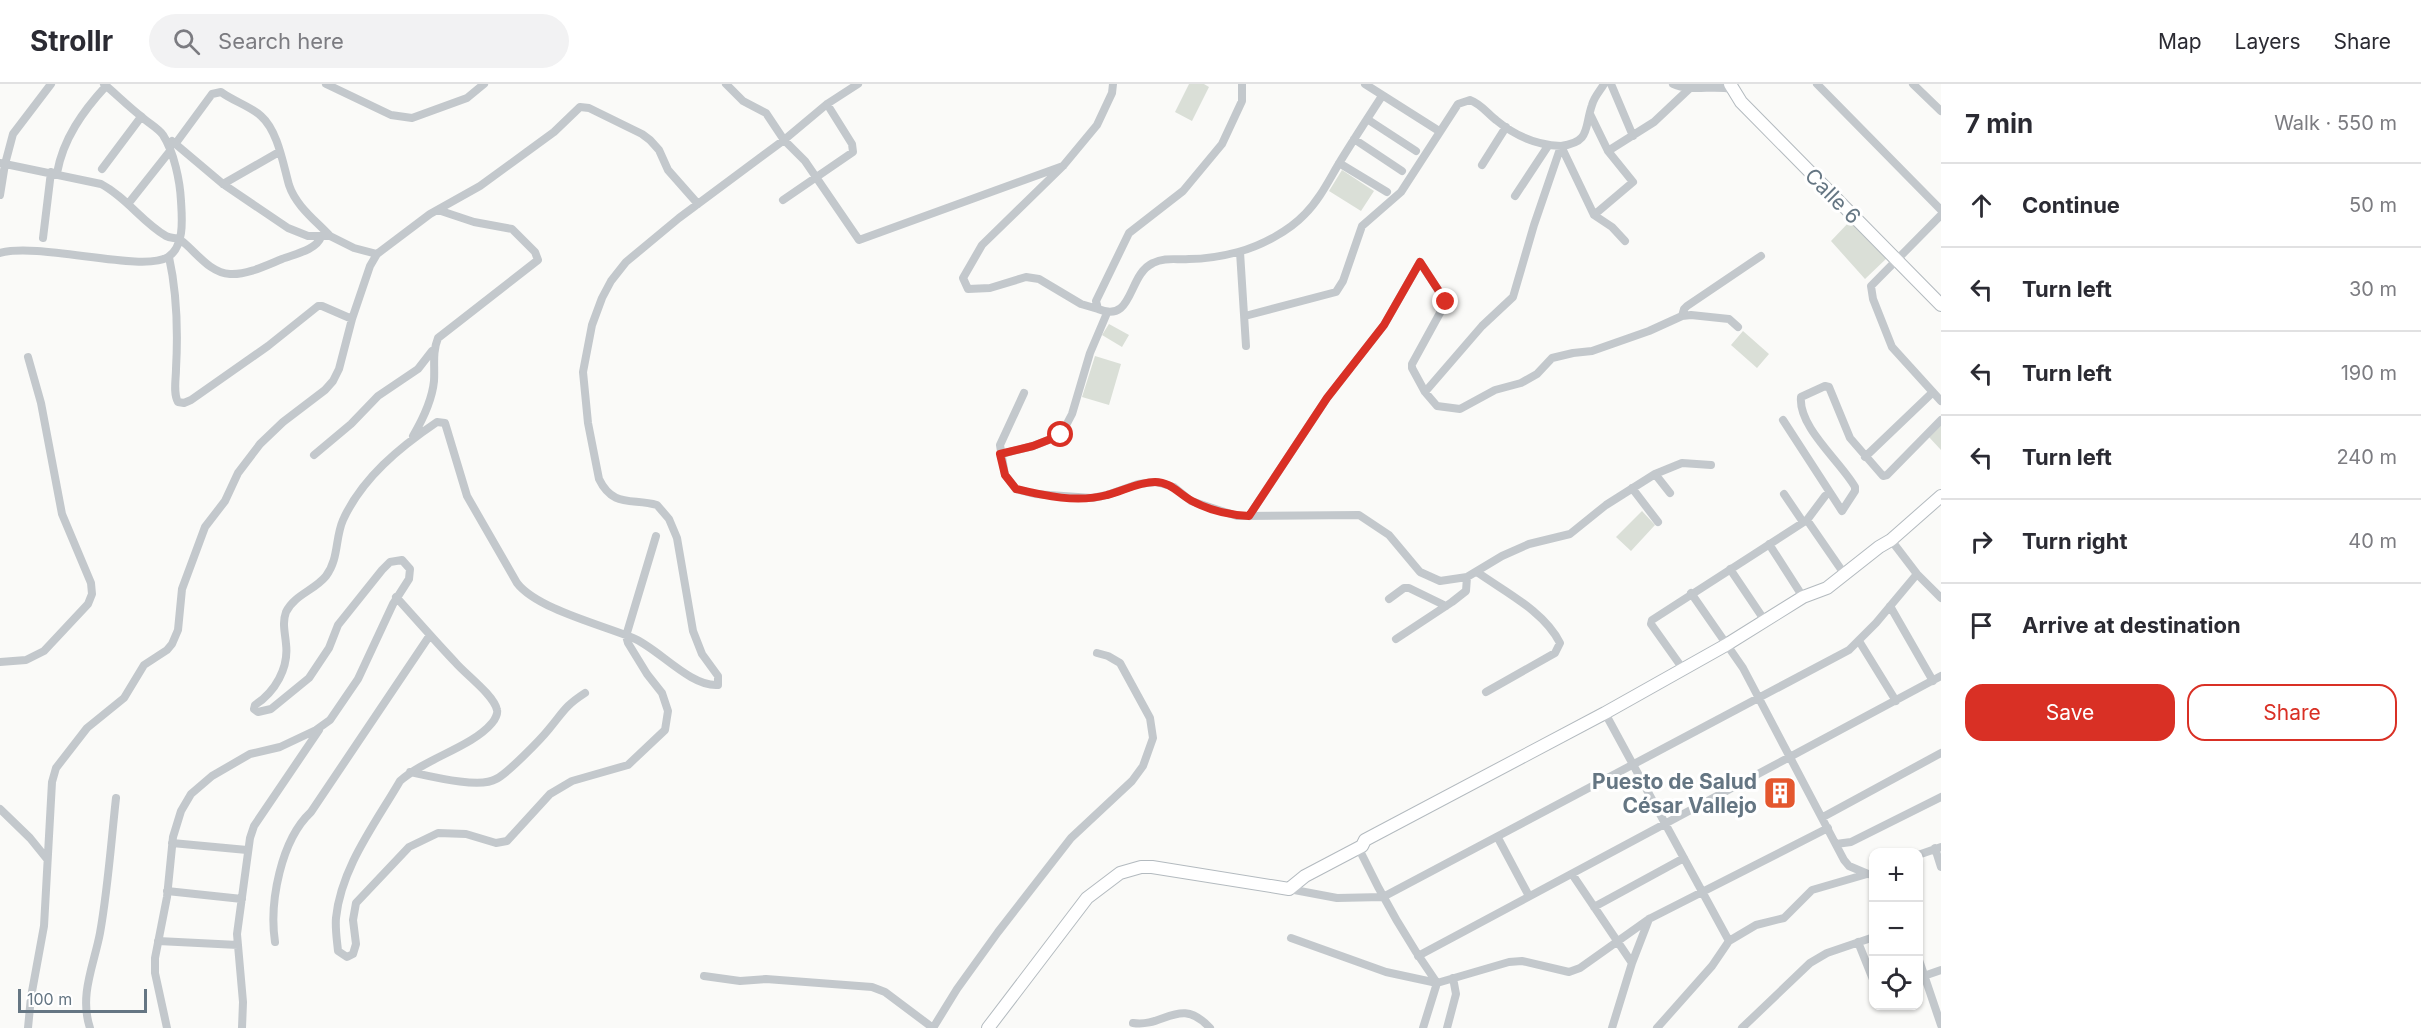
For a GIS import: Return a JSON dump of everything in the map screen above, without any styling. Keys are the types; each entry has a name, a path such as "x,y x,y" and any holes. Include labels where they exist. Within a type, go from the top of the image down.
{"street":[{"path":"0,195 2,163 14,134 51,84"},
{"path":"326,84 391,115 412,118 467,98 484,84"},
{"path":"726,84 743,101 766,113 784,140 801,157 859,240 1063,166"},
{"path":"167,1028 154,966 167,891 172,843 181,811 191,794 205,781 250,754 280,747 321,727 330,720 358,679 396,597 407,582 410,572 405,561 398,559 390,562 382,570 338,625 329,648 309,678 271,709 260,712 255,710 255,705 266,697 284,668 286,646 284,622 287,610 294,600 327,575 335,557 338,534 348,510 382,465 411,438 438,421 446,423 467,496 495,541 514,578 525,592 552,606 646,645 699,680 715,685 719,683 718,676 705,659 693,631 676,538 669,519 657,505 628,502 613,496 599,479 588,423 584,372 592,325 611,281 626,262 827,104 858,84"},
{"path":"1113,84 1112,93 1096,125 1063,166 982,245 963,278 964,285 968,289 978,290 1008,284 1026,277 1033,278 1081,304 1102,311 1117,312 1125,305 1141,271 1152,263 1169,258 1189,259 1240,252 1294,225 1319,196 1382,96"},
{"path":"1000,454 1033,446 1061,435 1072,414 1102,311 1096,301 1129,233 1183,191 1222,144 1242,101 1242,84"},
{"path":"1365,84 1439,131"},
{"path":"1245,316 1336,292 1343,281 1362,226 1401,192 1458,104 1470,100 1479,103 1518,136 1548,146 1561,146 1574,144 1581,140 1586,132 1592,104 1604,84"},
{"path":"1611,84 1632,136"},
{"path":"1674,84 1689,89 1732,86"},
{"path":"1817,84 1941,210"},
{"path":"1913,84 1941,111"},
{"path":"43,238 54,173 60,156 69,136 105,85 162,134 173,147 288,228 308,236 325,236 354,248 377,254"},
{"name":"Calle 6","path":"1732,86 1741,102 1941,305"},
{"path":"1608,151 1654,122 1689,89"},
{"path":"128,204 212,94 221,92 261,116 275,136 279,153 285,163 289,185 298,201 325,236"},
{"path":"783,200 854,150 827,104"},
{"path":"28,1028 31,997 44,926 48,880 46,859 52,782 56,768 87,728 124,698 144,664 167,650 172,644 180,622 182,589 205,527 225,501 238,472 260,444 333,381 339,369 352,319 370,266 377,254 438,210 480,186 554,132 576,109 583,107 642,134 650,140 659,150 668,170 698,204"},
{"path":"1590,114 1608,151 1633,182 1594,215"},
{"path":"102,169 141,117"},
{"path":"1367,118 1416,151"},
{"path":"1482,165 1506,127"},
{"path":"1354,139 1402,171"},
{"path":"1515,196 1548,146"},
{"path":"1561,146 1594,215 1612,227 1625,241"},
{"path":"1425,392 1482,326 1513,297 1561,146"},
{"path":"173,147 180,196 180,239 169,257 178,342 175,393 178,402 184,403 191,400 268,346 318,306 352,319"},
{"path":"224,184 279,153"},
{"path":"2,163 101,184 165,235 180,239 222,274 234,275 304,251 325,236"},
{"path":"1339,163 1387,192"},
{"path":"314,455 351,424 378,396 418,369 433,350 438,338 538,260 538,256 512,230 474,222 438,210"},
{"path":"1941,214 1871,286 1873,299 1892,347 1941,401"},
{"path":"0,253 11,250 31,251 143,261 169,257"},
{"path":"1240,252 1246,346"},
{"path":"1682,316 1687,306 1761,256"},
{"path":"1249,516 1327,398 1384,325 1420,262 1446,302 1412,364 1413,374 1437,406 1460,408 1495,390 1521,383 1537,374 1552,358 1573,352 1592,351 1649,331 1682,316 1729,319 1738,327"},
{"path":"411,438 425,415 434,383 433,350"},
{"path":"0,662 26,660 44,651 88,604 92,594 92,583 62,514 41,403 28,357"},
{"path":"1783,420 1828,486 1841,511 1844,511 1855,487 1810,425 1801,407 1801,397 1825,386 1829,387 1850,438 1865,457 1885,476 1941,420"},
{"path":"1865,457 1933,392"},
{"path":"1024,393 1002,438 1000,454 1005,475 1016,489 1069,498 1092,498 1138,484 1156,482 1174,487 1191,501 1219,511 1249,516 1359,515 1389,535 1420,572 1440,581 1467,577 1502,556 1529,544 1570,534 1606,505 1655,474 1682,463 1711,465"},
{"path":"1655,474 1670,493"},
{"path":"1632,488 1658,522"},
{"path":"1784,494 1845,575"},
{"path":"1683,669 1651,624 1652,620 1805,521 1825,495"},
{"path":"1437,983 1383,897 1361,853 1365,840 1605,713 1726,645 1803,597 1827,588 1891,540 1940,498"},
{"path":"396,597 476,682 497,710 492,723 471,739 410,772 400,781 344,879 336,921 338,951 350,957 355,951 353,912 356,903 409,847 438,833 466,834 496,843 507,841 550,794 572,781 628,765 665,730 668,711 662,693 647,674 626,636 656,536"},
{"path":"1891,540 1917,574 1941,598"},
{"path":"1769,544 1803,597"},
{"path":"1730,569 1765,621"},
{"path":"1477,572 1535,614 1550,627 1560,643 1555,653 1486,692"},
{"path":"988,1028 1088,898 1120,873 1141,867 1152,867 1206,874 1337,898 1383,897 1849,650 1917,574"},
{"path":"1396,639 1466,591 1467,577"},
{"path":"1389,599 1404,588 1409,588 1446,606"},
{"path":"1691,593 1759,697 1849,866 1869,872"},
{"path":"1418,956 1937,678 1890,606"},
{"path":"275,942 274,909 292,836 311,812 430,635"},
{"path":"1859,641 1896,701"},
{"path":"704,976 740,981 766,979 872,987 885,992 933,1028 957,989 1071,838 1132,781 1143,766 1153,738 1150,718 1120,663 1097,653"},
{"path":"410,772 446,780 480,782 496,780 549,730 567,705 585,693"},
{"path":"1605,713 1729,941"},
{"path":"242,1028 243,1002 238,945 247,850 254,826 321,727"},
{"path":"1822,817 1941,753"},
{"path":"1836,844 1851,842 1941,797"},
{"path":"90,1028 85,996 100,933 116,798"},
{"path":"0,809 30,838 46,859"},
{"path":"1291,938 1386,972 1437,983 1509,962 1522,961 1569,972 1581,968 1649,919 1828,828"},
{"path":"1498,838 1529,896"},
{"path":"172,843 247,850"},
{"path":"1289,889 1305,876 1362,846"},
{"path":"1923,853 1938,848 1941,867"},
{"path":"1594,907 1684,858"},
{"path":"1572,874 1632,963"},
{"path":"1657,1028 1712,966 1729,941 1756,925 1784,918 1812,890 1869,874"},
{"path":"167,891 242,898"},
{"path":"1612,1028 1632,963 1649,919"},
{"path":"1742,1028 1810,963 1827,952 1869,939"},
{"path":"158,941 238,945"},
{"path":"1858,942 1869,970"},
{"path":"1923,977 1941,970"},
{"path":"1447,1028 1456,994 1453,978"},
{"path":"1923,980 1941,1025"},
{"path":"1423,1028 1437,983"},
{"path":"1133,1023 1147,1024 1177,1012 1184,1012 1198,1018 1210,1028"}],"shaded area":[{"path":"1189,84 1204,84 1209,87 1192,121 1175,112"},
{"path":"1342,170 1374,191 1361,211 1329,191"},
{"path":"1850,221 1888,257 1865,279 1831,241"},
{"path":"1109,324 1129,335 1122,347 1102,335"},
{"path":"1743,331 1769,354 1757,368 1731,345"},
{"path":"1095,356 1121,364 1109,405 1082,397"},
{"path":"1941,423 1941,450 1928,436"},
{"path":"1642,511 1655,525 1631,551 1616,537"}],"place":[{"name":"Puesto de Salud César Vallejo","path":"1780,793"}],"route":[{"path":"1061,435 1033,446 1000,454 1005,475 1016,489 1035,494 1092,498 1138,484 1156,482 1174,487 1191,501 1237,516 1249,516 1327,398 1384,325 1420,262 1446,302"}]}
